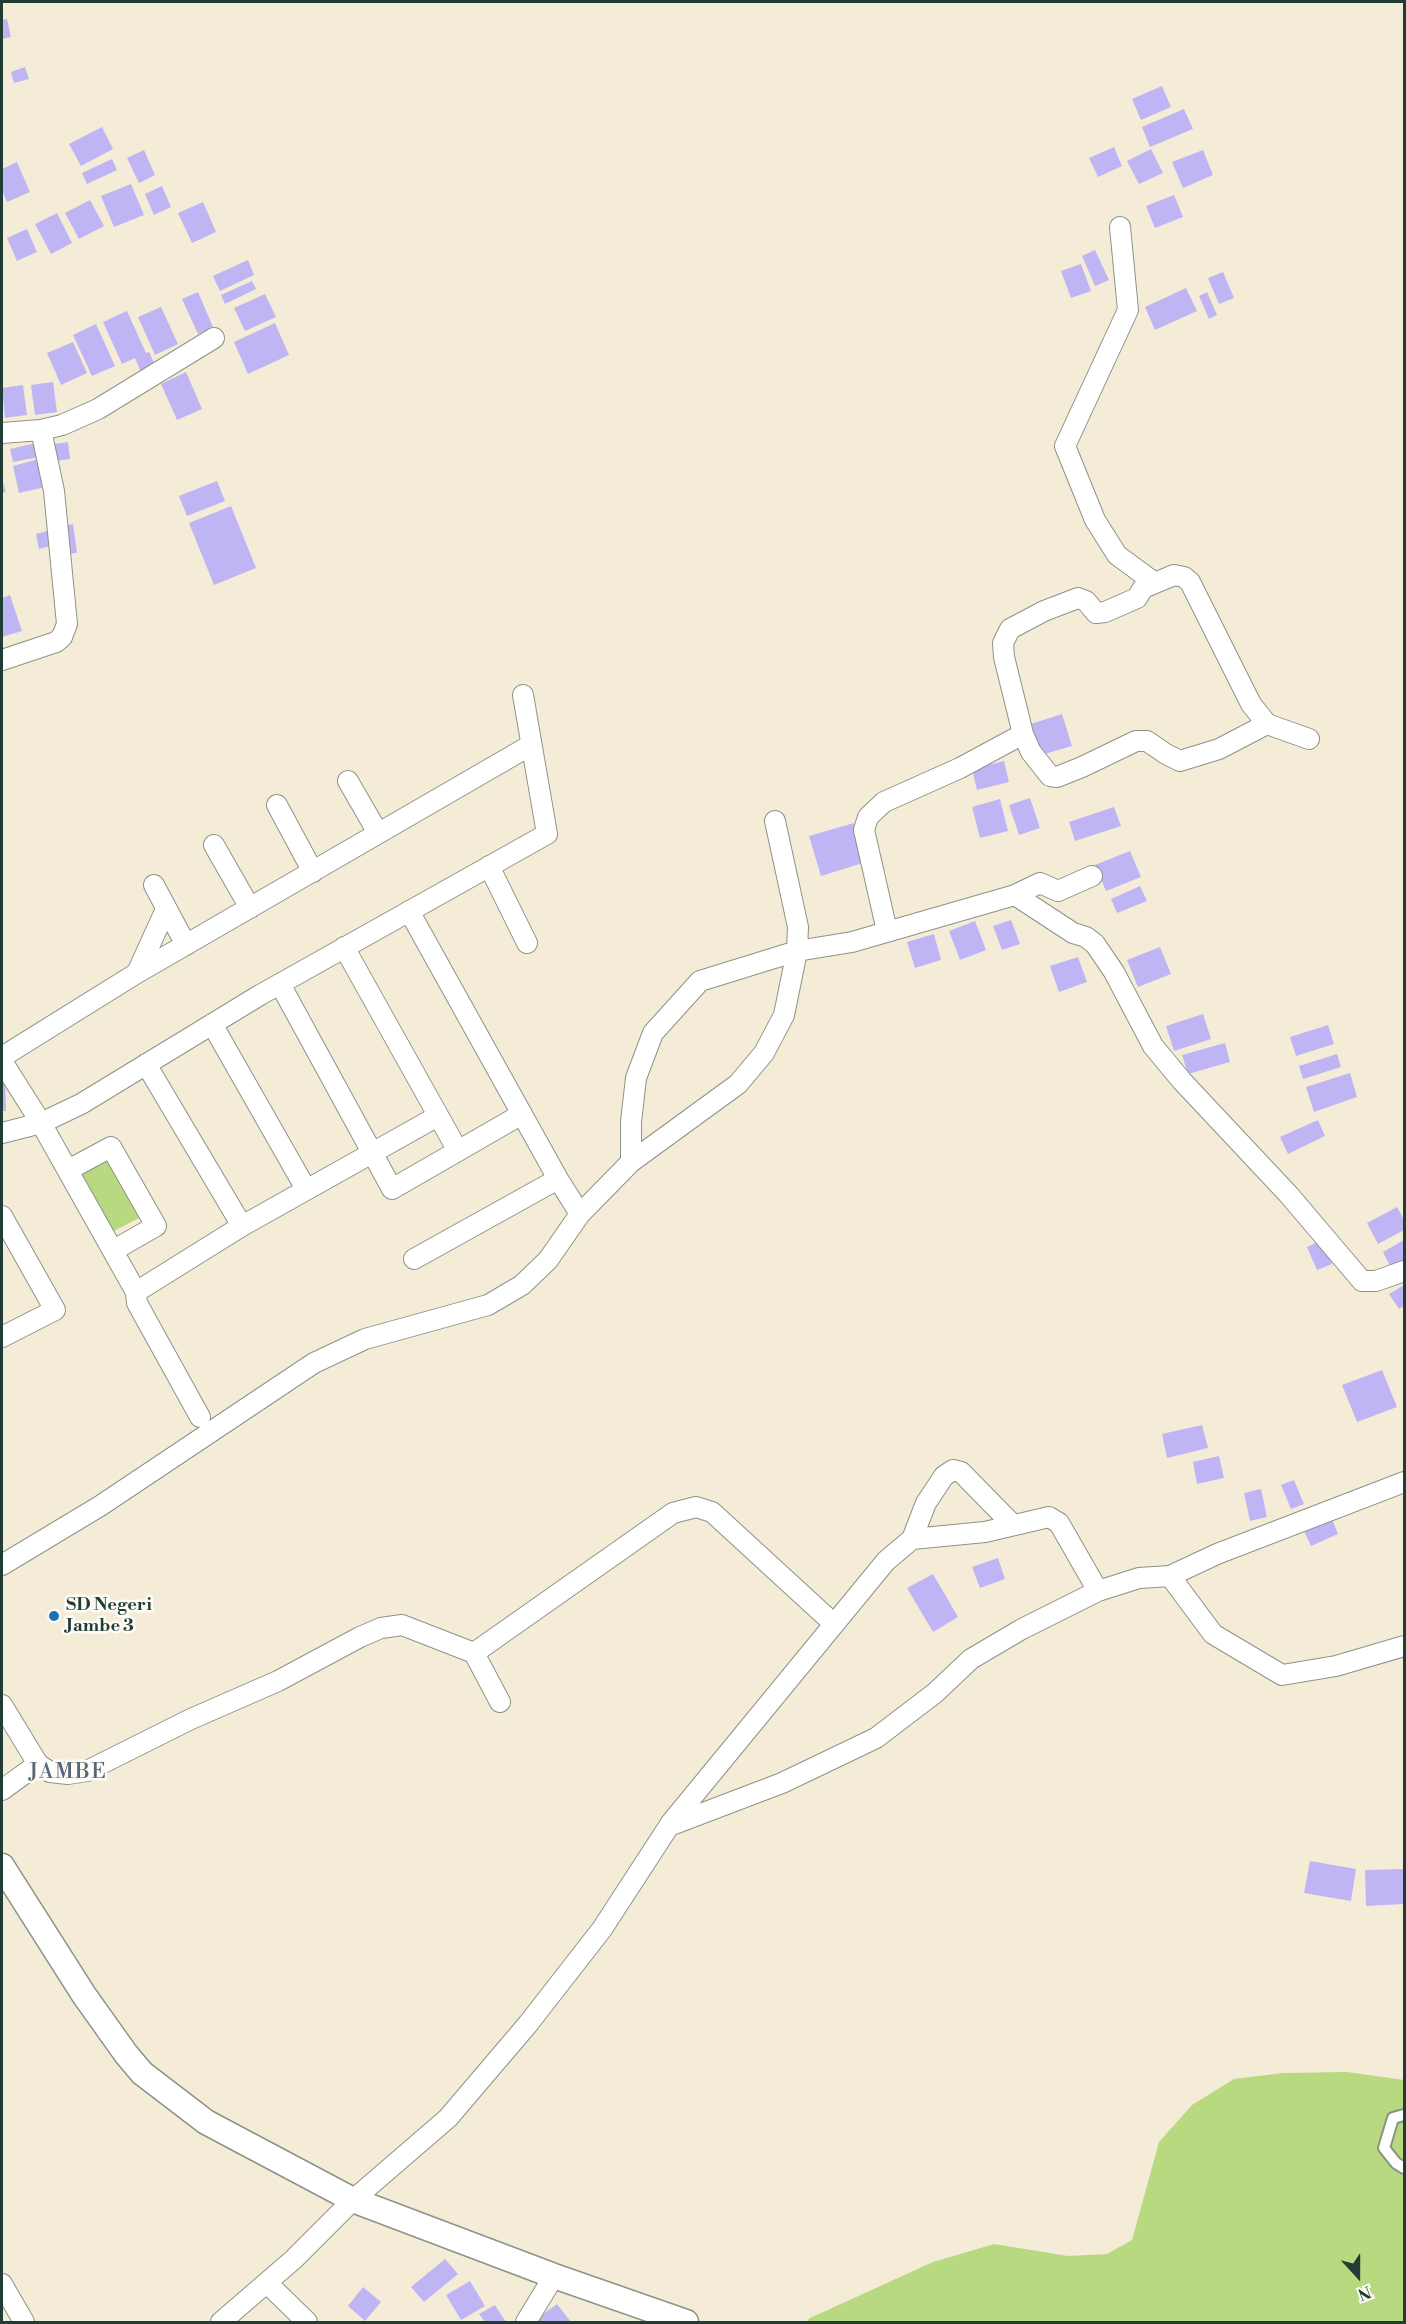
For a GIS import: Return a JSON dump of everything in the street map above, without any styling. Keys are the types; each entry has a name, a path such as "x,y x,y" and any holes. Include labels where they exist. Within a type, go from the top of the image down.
{"street":[{"path":"1120,227 1128,310 1065,446 1095,520 1118,555 1155,583"},
{"path":"2,433 41,430 62,425 98,409 214,338"},
{"path":"2,660 56,642 62,637 67,624 54,491 41,430"},
{"path":"1267,724 1219,749 1180,761 1147,741 1136,741 1082,767 1057,777 1050,776 1031,752 1023,734 1004,657 1003,643 1010,629 1044,611 1078,598 1086,601 1096,613 1105,612 1137,598 1143,588 1174,575 1184,577 1190,582 1251,705 1267,724 1308,739"},
{"path":"2,1133 41,1123 81,1104 280,984 548,834 524,694"},
{"path":"887,931 864,830 868,816 884,802 960,768 1023,734"},
{"path":"200,1417 137,1303 136,1292 114,1250 2,1059 137,973 531,745"},
{"path":"348,781 378,833"},
{"path":"277,805 313,872"},
{"path":"2,1565 100,1506 314,1363 364,1339 488,1305 522,1285 548,1260 580,1214 631,1162 738,1084 764,1053 784,1015 797,951 798,927 775,821"},
{"path":"214,845 250,908"},
{"path":"489,866 527,943"},
{"path":"631,1162 631,1122 636,1078 653,1033 700,981 797,951 852,942 1015,896 1042,883 1058,891 1092,876"},
{"path":"154,885 186,945"},
{"path":"1015,896 1073,933 1086,937 1095,944 1114,972 1153,1046 1182,1081 1289,1195 1362,1281 1376,1281 1404,1271"},
{"path":"137,973 166,909"},
{"path":"409,911 558,1179 580,1214"},
{"path":"344,947 458,1151"},
{"path":"280,984 392,1189 522,1114"},
{"path":"212,1024 306,1189"},
{"path":"146,1064 242,1226"},
{"path":"136,1292 242,1226 438,1116"},
{"path":"68,1170 111,1146 156,1226 114,1250"},
{"path":"414,1259 558,1179"},
{"path":"2,1216 55,1310 2,1337"},
{"path":"221,2322 294,2259 353,2200 447,2118 528,2024 602,1929 669,1826 886,1561 912,1539 927,1503 944,1476 953,1470 961,1472 1013,1525"},
{"path":"669,1826 782,1783 876,1738 935,1693 971,1659 1022,1629 1098,1591 1138,1578 1170,1576 1217,1554 1404,1485"},
{"path":"474,1653 673,1513 696,1507 712,1512 834,1624"},
{"path":"912,1539 956,1535 1049,1517 1059,1523 1098,1591"},
{"path":"1170,1576 1213,1634 1282,1675 1336,1666 1404,1646"},
{"path":"2,1706 39,1764 50,1772 68,1774 87,1771 191,1719 278,1681 360,1637 381,1628 402,1625 474,1653 500,1702"},
{"path":"2,1790 39,1764"},
{"path":"2,1866 108,2029 142,2073 206,2122 353,2200 554,2276 686,2322"},
{"path":"526,2322 554,2276"},
{"path":"267,2283 307,2322"},
{"path":"2,2284 24,2322"}],"lane":[{"path":"1404,2115 1393,2118 1384,2148 1396,2163 1404,2168"}],"green space":[{"path":"112,1158 143,1216 110,1233 79,1176"},
{"path":"1347,2072 1404,2080 1404,2322 806,2322 810,2318 933,2262 994,2244 1068,2256 1107,2254 1132,2240 1159,2142 1192,2105 1234,2079 1283,2073"}],"building":[{"path":"7,19 11,37 2,39 2,20"},
{"path":"25,67 29,79 14,83 11,72"},
{"path":"1162,86 1171,107 1141,120 1132,99"},
{"path":"1184,109 1193,129 1150,147 1142,127"},
{"path":"102,127 113,149 81,166 69,144"},
{"path":"1114,147 1122,166 1098,177 1089,158"},
{"path":"1151,149 1163,173 1139,184 1127,161"},
{"path":"144,150 155,175 139,183 127,158"},
{"path":"1203,150 1213,175 1183,188 1172,162"},
{"path":"112,159 117,170 87,184 82,173"},
{"path":"17,162 30,192 7,202 2,190 2,169"},
{"path":"131,184 144,215 114,227 101,196"},
{"path":"162,186 171,207 154,215 145,194"},
{"path":"1174,195 1183,217 1155,228 1146,206"},
{"path":"90,200 104,226 79,239 65,213"},
{"path":"203,202 216,232 192,243 178,213"},
{"path":"57,213 72,243 51,254 35,224"},
{"path":"27,229 37,252 17,261 7,238"},
{"path":"1095,250 1109,280 1095,286 1082,256"},
{"path":"248,260 254,275 220,291 213,276"},
{"path":"1081,264 1091,291 1071,298 1061,271"},
{"path":"1223,272 1234,298 1219,304 1208,278"},
{"path":"252,281 256,289 225,304 221,295"},
{"path":"1186,288 1197,311 1155,330 1145,307"},
{"path":"198,292 213,327 198,334 182,299"},
{"path":"1207,292 1217,315 1209,319 1199,296"},
{"path":"265,294 276,317 245,331 234,308"},
{"path":"161,307 178,344 155,355 138,317"},
{"path":"127,311 146,353 149,352 157,369 142,375 135,358 122,364 103,322"},
{"path":"275,323 289,355 248,374 234,342"},
{"path":"96,324 115,366 92,376 73,335"},
{"path":"73,342 87,373 61,385 47,353"},
{"path":"186,372 202,409 177,420 161,384"},
{"path":"53,382 57,412 35,415 31,385"},
{"path":"23,385 27,415 5,418 2,388"},
{"path":"68,442 70,459 56,461 54,444"},
{"path":"36,443 39,457 13,462 10,449"},
{"path":"39,459 45,487 19,493 13,466"},
{"path":"2,479 6,492 2,493"},
{"path":"217,481 225,501 187,516 179,496"},
{"path":"231,506 256,568 214,585 189,523"},
{"path":"73,524 77,553 64,554 60,527"},
{"path":"47,531 50,546 39,549 36,534"},
{"path":"10,595 22,631 2,637 2,598"},
{"path":"1062,714 1072,746 1041,755 1031,724"},
{"path":"1004,761 1009,782 977,790 972,769"},
{"path":"1030,798 1040,828 1019,835 1009,805"},
{"path":"1000,799 1008,831 980,838 972,807"},
{"path":"1114,807 1121,826 1075,841 1069,822"},
{"path":"854,823 866,862 821,876 809,836"},
{"path":"1130,851 1141,877 1106,891 1095,865"},
{"path":"1140,886 1147,901 1117,913 1111,899"},
{"path":"1011,920 1020,944 1002,950 993,926"},
{"path":"975,921 986,950 960,960 949,931"},
{"path":"934,934 941,960 915,968 907,942"},
{"path":"1160,947 1171,974 1138,987 1127,960"},
{"path":"1078,957 1087,982 1059,992 1050,966"},
{"path":"1203,1014 1211,1039 1174,1051 1166,1026"},
{"path":"1328,1025 1334,1044 1296,1056 1290,1037"},
{"path":"1225,1043 1230,1062 1188,1074 1182,1055"},
{"path":"1337,1054 1341,1067 1303,1079 1299,1066"},
{"path":"1350,1073 1357,1097 1314,1112 1306,1087"},
{"path":"2,1081 5,1081 6,1111 2,1111"},
{"path":"1318,1120 1325,1136 1288,1154 1280,1137"},
{"path":"1397,1207 1404,1220 1404,1230 1378,1244 1367,1223"},
{"path":"1322,1240 1332,1264 1317,1270 1307,1247"},
{"path":"1404,1240 1404,1263 1392,1270 1383,1252"},
{"path":"1404,1285 1404,1306 1399,1309 1389,1294"},
{"path":"1382,1370 1397,1407 1357,1422 1342,1385"},
{"path":"1202,1425 1208,1448 1167,1458 1162,1434"},
{"path":"1219,1456 1224,1478 1197,1484 1193,1462"},
{"path":"1294,1480 1304,1504 1291,1509 1281,1485"},
{"path":"1261,1489 1267,1517 1250,1521 1244,1493"},
{"path":"1332,1519 1338,1534 1311,1546 1304,1531"},
{"path":"998,1558 1005,1579 980,1588 972,1567"},
{"path":"933,1574 958,1617 933,1632 907,1588"},
{"path":"1310,1861 1356,1869 1351,1901 1304,1893"},
{"path":"1404,1869 1404,1904 1366,1906 1365,1870"},
{"path":"445,2259 458,2274 424,2302 411,2287"},
{"path":"470,2281 485,2306 461,2320 446,2295"},
{"path":"363,2287 381,2302 365,2321 348,2306"},
{"path":"557,2304 571,2322 532,2322"},
{"path":"495,2305 506,2322 485,2322 479,2314"}],"place":[{"name":"SD Negeri Jambe 3","path":"54,1616"}],"district":[{"name":"JAMBE","path":"68,1773"}]}
